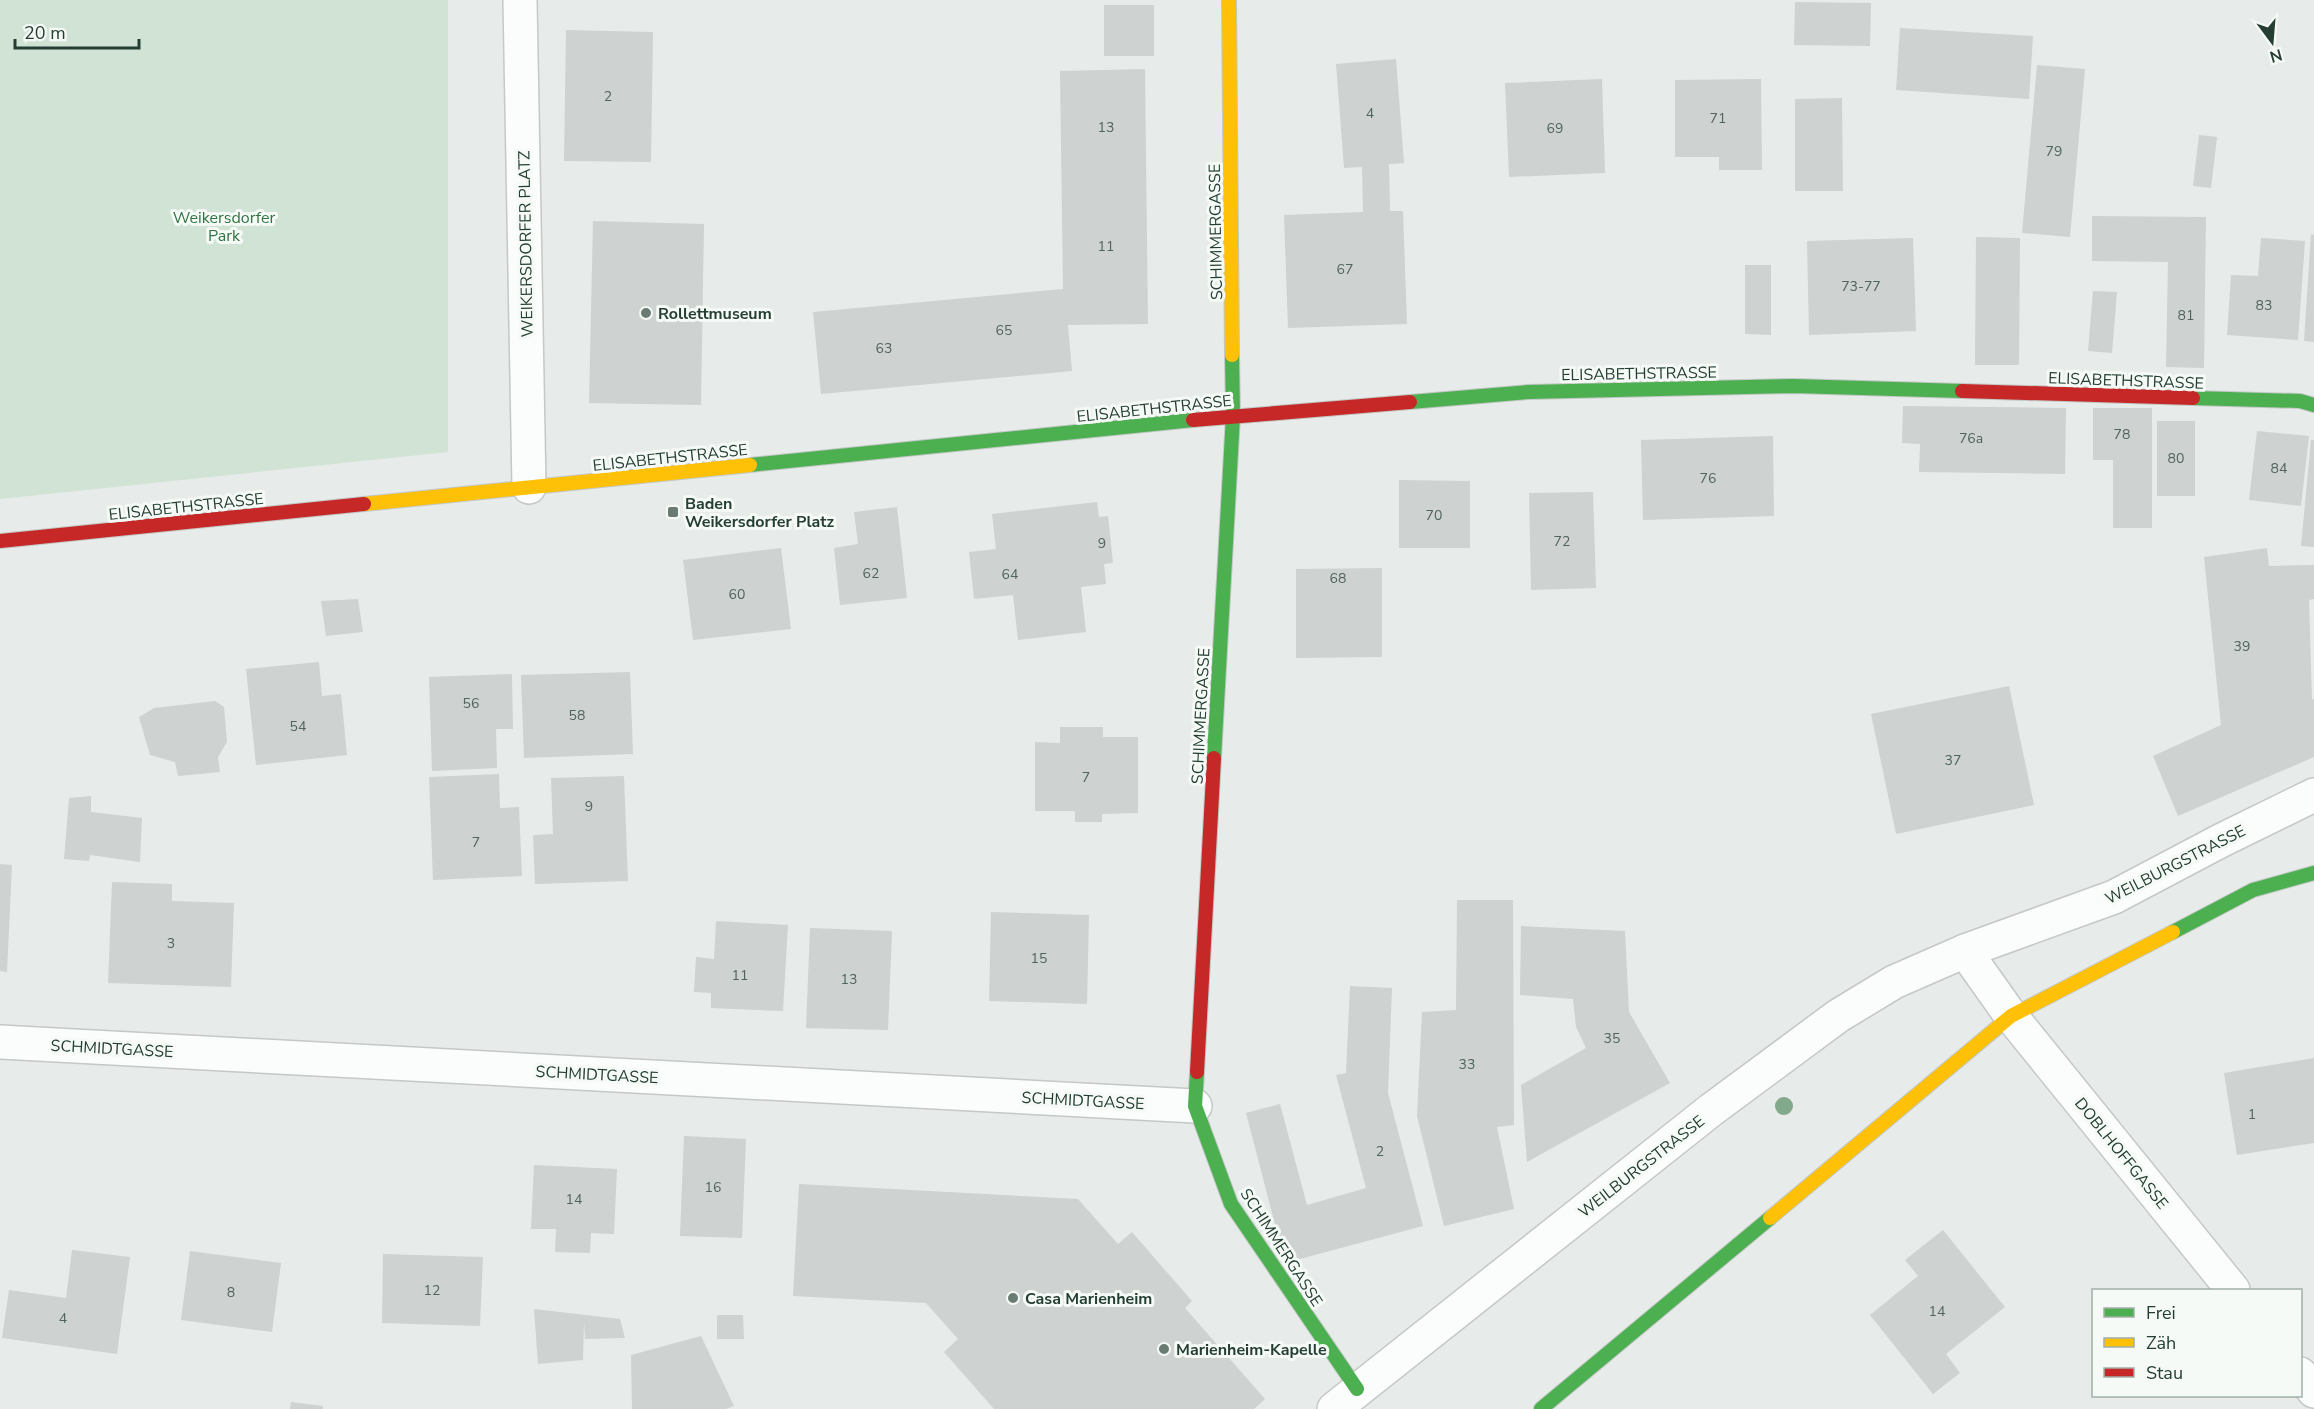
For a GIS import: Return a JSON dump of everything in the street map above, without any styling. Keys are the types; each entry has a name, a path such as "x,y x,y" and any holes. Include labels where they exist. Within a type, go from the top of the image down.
{"street":[{"name":"WEIKERSDORFER PLATZ","path":"520,0 529,487"},
{"name":"SCHIMMERGASSE","path":"1229,0 1233,417 1195,1106 1231,1204 1346,1399"},
{"name":"ELISABETHSTRASSE","path":"0,541 1233,417 1528,392 1794,386 2300,401 2314,405"},
{"name":"WEILBURGSTRASSE","path":"1346,1399 1711,1110 1838,1016 1894,982 1965,951 2114,897 2314,795"},
{"path":"1541,1409 2011,1016 2253,890 2314,873"},
{"path":"1965,951 2011,1016"},
{"name":"DOBLHOFFGASSE","path":"2011,1016 2232,1289"},
{"name":"SCHMIDTGASSE","path":"0,1042 1195,1106"},
{"path":"2302,1375 2314,1391"}],"green space":[{"name":"Weikersdorfer Park","path":"0,0 448,0 448,452 0,499"}],"building":[{"path":"1795,2 1871,3 1870,46 1794,45"},
{"path":"1104,5 1154,5 1154,56 1104,56"},
{"path":"1900,28 2033,36 2029,99 1896,90"},
{"path":"566,30 653,32 651,162 564,161"},
{"path":"1396,59 1404,163 1389,164 1390,211 1403,211 1407,324 1288,328 1284,215 1363,212 1362,167 1344,168 1336,64"},
{"path":"2037,65 2085,69 2070,237 2022,233"},
{"path":"1145,69 1148,324 1068,325 1072,371 821,394 813,312 1063,289 1060,71"},
{"path":"1602,79 1605,173 1509,177 1505,83"},
{"path":"1761,79 1762,170 1719,170 1719,157 1675,157 1675,80"},
{"path":"1842,98 1843,191 1795,191 1795,99"},
{"path":"2199,135 2217,137 2211,188 2193,186"},
{"path":"2092,216 2206,217 2204,368 2166,367 2168,262 2092,261"},
{"name":"Rollettmuseum","path":"593,221 704,224 701,405 589,403"},
{"path":"2311,234 2314,235 2314,342 2304,341"},
{"path":"1976,237 2020,238 2019,365 1975,365"},
{"path":"1913,238 1916,331 1809,335 1807,241"},
{"path":"2261,238 2305,241 2298,340 2227,335 2231,275 2258,276"},
{"path":"1745,265 1771,265 1771,335 1745,334"},
{"path":"2093,291 2117,292 2112,353 2088,351"},
{"path":"1903,406 2066,408 2065,474 1919,472 1920,444 1902,443"},
{"path":"2093,408 2152,408 2152,528 2113,528 2113,460 2093,460"},
{"path":"2157,421 2195,421 2195,496 2157,496"},
{"path":"2257,431 2309,436 2301,506 2249,500"},
{"path":"1773,436 1774,516 1643,520 1641,440"},
{"path":"2311,440 2314,440 2314,547 2301,546"},
{"path":"1399,480 1470,481 1470,548 1399,548"},
{"path":"1593,492 1596,588 1531,590 1529,493"},
{"path":"1097,502 1099,517 1108,516 1113,563 1104,564 1106,584 1081,587 1086,632 1018,640 1013,595 974,599 969,552 996,549 992,514"},
{"path":"897,507 907,598 840,605 834,548 858,544 854,512"},
{"path":"781,548 791,629 693,640 683,560"},
{"path":"2267,548 2269,566 2314,565 2314,599 2309,600 2312,700 2314,699 2314,757 2178,816 2153,756 2221,725 2204,557"},
{"path":"1382,568 1382,657 1296,658 1296,569"},
{"path":"358,599 363,632 326,636 321,601"},
{"path":"319,662 322,696 341,694 347,755 256,765 246,669"},
{"path":"630,672 633,754 524,758 521,675"},
{"path":"512,674 513,729 496,729 497,768 432,771 429,677"},
{"path":"2009,686 2034,805 1896,834 1871,714"},
{"path":"215,701 224,707 227,742 218,757 220,772 178,776 175,762 150,755 139,717 154,708"},
{"path":"1060,727 1103,727 1103,737 1138,737 1138,813 1102,814 1102,822 1075,822 1075,811 1035,811 1035,742 1060,743"},
{"path":"499,774 500,808 519,807 522,876 433,880 429,777"},
{"path":"624,776 628,881 535,884 533,835 553,834 551,778"},
{"path":"91,796 91,812 142,818 140,862 90,855 89,861 64,859 69,798"},
{"path":"0,864 12,865 7,972 0,971"},
{"path":"112,882 172,884 172,901 234,903 231,987 108,983"},
{"path":"1457,900 1513,900 1514,1125 1497,1127 1514,1209 1444,1226 1417,1116 1422,1012 1456,1010"},
{"path":"991,912 1089,915 1087,1004 989,1001"},
{"path":"716,921 788,925 783,1011 711,1008 711,993 694,992 696,957 714,959"},
{"path":"1521,926 1625,931 1629,1012 1670,1083 1527,1162 1521,1085 1586,1048 1576,1027 1573,999 1520,995"},
{"path":"810,928 892,931 888,1030 806,1028"},
{"path":"1350,986 1392,988 1388,1093 1423,1226 1285,1263 1246,1113 1280,1104 1307,1205 1366,1188 1336,1075 1346,1073"},
{"path":"2314,1058 2314,1143 2237,1155 2224,1073"},
{"path":"684,1136 746,1139 742,1238 680,1236"},
{"path":"534,1165 617,1169 614,1234 591,1233 590,1253 555,1252 556,1229 531,1229"},
{"name":"Casa Marienheim","path":"799,1184 1078,1199 1118,1244 1132,1232 1192,1301 1185,1308 1265,1399 1254,1409 994,1409 944,1352 958,1339 926,1303 793,1296"},
{"path":"1943,1230 2005,1307 1946,1354 1960,1373 1933,1394 1870,1315 1918,1276 1905,1260"},
{"path":"72,1250 130,1257 117,1354 2,1338 9,1290 66,1298"},
{"path":"190,1251 281,1263 272,1332 181,1320"},
{"path":"383,1254 483,1257 480,1326 382,1323"},
{"path":"534,1309 620,1319 625,1338 585,1339 584,1321 583,1360 538,1364"},
{"path":"717,1315 743,1315 744,1339 717,1339"},
{"path":"701,1336 734,1406 726,1409 632,1409 631,1355"},
{"path":"291,1402 323,1406 323,1409 290,1409"}],"traffic: fast":[{"path":"1214,758 1233,416 1232,355"},
{"path":"1410,402 1528,392 1794,386 1962,391"},
{"path":"2193,398 2300,401 2314,405"},
{"path":"750,465 1193,420"},
{"path":"2173,932 2253,890 2314,873"},
{"path":"1197,1072 1195,1106 1231,1204 1357,1389"},
{"path":"1541,1409 1770,1218"}],"traffic: slow":[{"path":"1229,0 1232,355"},
{"path":"364,504 750,465"},
{"path":"1770,1218 2011,1016 2173,932"}],"traffic: jam":[{"path":"1962,391 2193,398"},
{"path":"1193,420 1410,402"},
{"path":"0,541 364,504"},
{"path":"1197,1072 1214,758"}],"place":[{"name":"Rollettmuseum","path":"646,313"},
{"name":"Baden Weikersdorfer Platz","path":"673,512"},
{"name":"Casa Marienheim","path":"1013,1298"},
{"name":"Marienheim-Kapelle","path":"1164,1349"}]}
